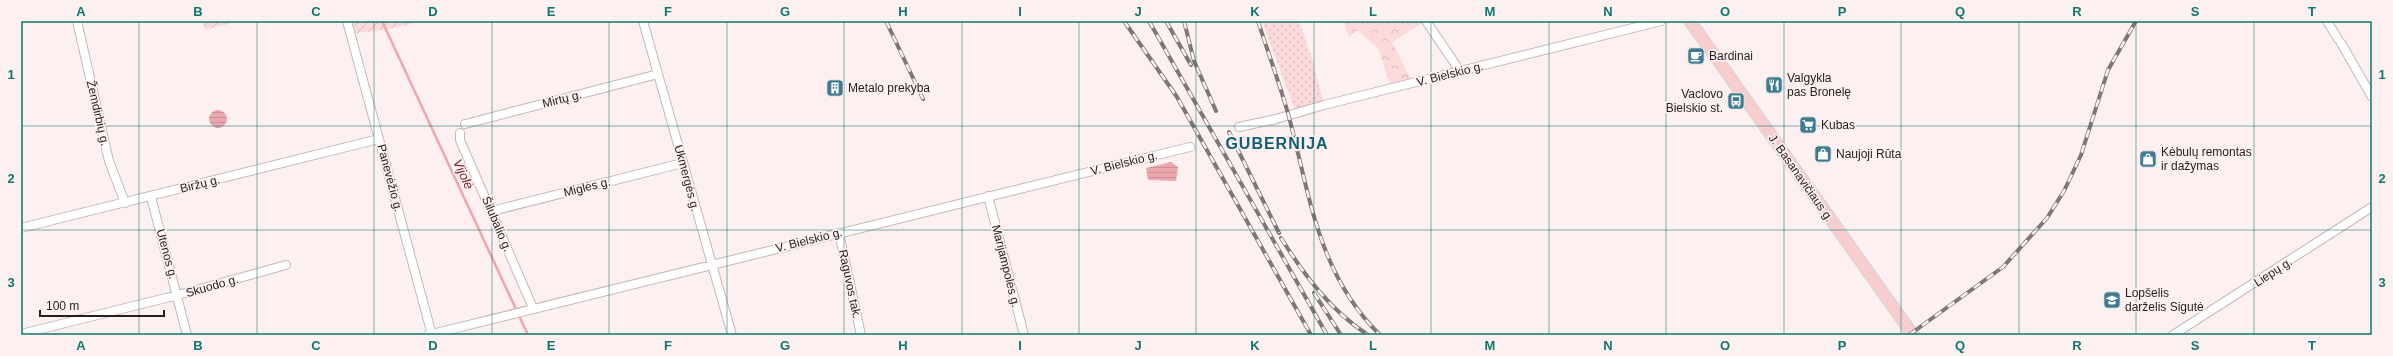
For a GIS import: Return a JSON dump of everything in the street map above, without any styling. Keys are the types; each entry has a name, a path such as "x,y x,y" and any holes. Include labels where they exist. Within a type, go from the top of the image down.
{"main road":[{"name":"J. Basanavičiaus g.","path":"1690,21 1912,335"}],"street":[{"name":"Žemdirbių g.","path":"77,21 109,161 125,203"},
{"name":"Panevėžio g.","path":"347,21 431,335"},
{"name":"Ukmergės g.","path":"643,21 732,335"},
{"path":"1426,21 1460,71"},
{"name":"V. Bielskio g.","path":"1239,127 1276,119 1661,21"},
{"path":"2327,21 2372,96"},
{"name":"Mirtų g.","path":"465,124 658,74"},
{"name":"Šilubalio g.","path":"460,136 533,308"},
{"name":"Biržų g.","path":"21,228 151,197 379,139"},
{"name":"V. Bielskio g.","path":"431,335 524,310 1190,147"},
{"name":"Miglės g.","path":"492,211 683,163"},
{"name":"Marijampolės g.","path":"988,196 1024,335"},
{"name":"Utenos g.","path":"151,197 178,295 187,335"},
{"name":"Liepų g.","path":"2173,335 2372,208"},
{"name":"Raguvos tak.","path":"839,233 861,335"},
{"name":"Skuodo g.","path":"21,334 178,295 286,265"}],"green space":[{"path":"202,21 239,21 205,30"},
{"path":"347,21 423,21 394,28 351,34"},
{"path":"1262,21 1299,21 1313,62 1324,105 1296,113"},
{"path":"1343,21 1426,21 1392,42 1413,83 1391,88 1379,50 1358,30 1349,37"}],"shaded area":[{"path":"214,110 222,110 227,115 225,126 222,128 214,128 209,123 209,115"},
{"path":"1171,162 1178,167 1176,181 1148,180 1146,168"}],"waterway":[{"name":"Vijolė","path":"382,21 528,335"}],"railway":[{"path":"886,21 923,99"},
{"path":"1124,21 1177,97 1311,335"},
{"path":"1149,21 1327,335"},
{"path":"1166,21 1191,65"},
{"path":"1184,21 1194,61 1216,111"},
{"path":"1258,21 1289,117 1311,205 1329,260 1359,311 1380,335"},
{"path":"1909,335 2003,267 2047,218 2064,191 2081,155 2108,70 2136,21"},
{"path":"1229,132 1279,233"},
{"path":"1281,238 1299,266 1319,291 1342,315 1368,335"},
{"path":"1314,293 1341,335"}],"place":[{"name":"Bardinai","path":"1696,56"},
{"name":"Valgykla pas Bronelę","path":"1774,85"},
{"name":"Metalo prekyba","path":"835,88"},
{"name":"Vaclovo Bielskio st.","path":"1736,101"},
{"name":"Kubas","path":"1808,125"},
{"name":"Naujoji Rūta","path":"1823,154"},
{"name":"Kėbulų remontas ir dažymas","path":"2148,159"},
{"name":"Lopšelis darželis Sigutė","path":"2112,300"}],"district":[{"name":"GUBERNIJA","path":"1277,143"}]}
